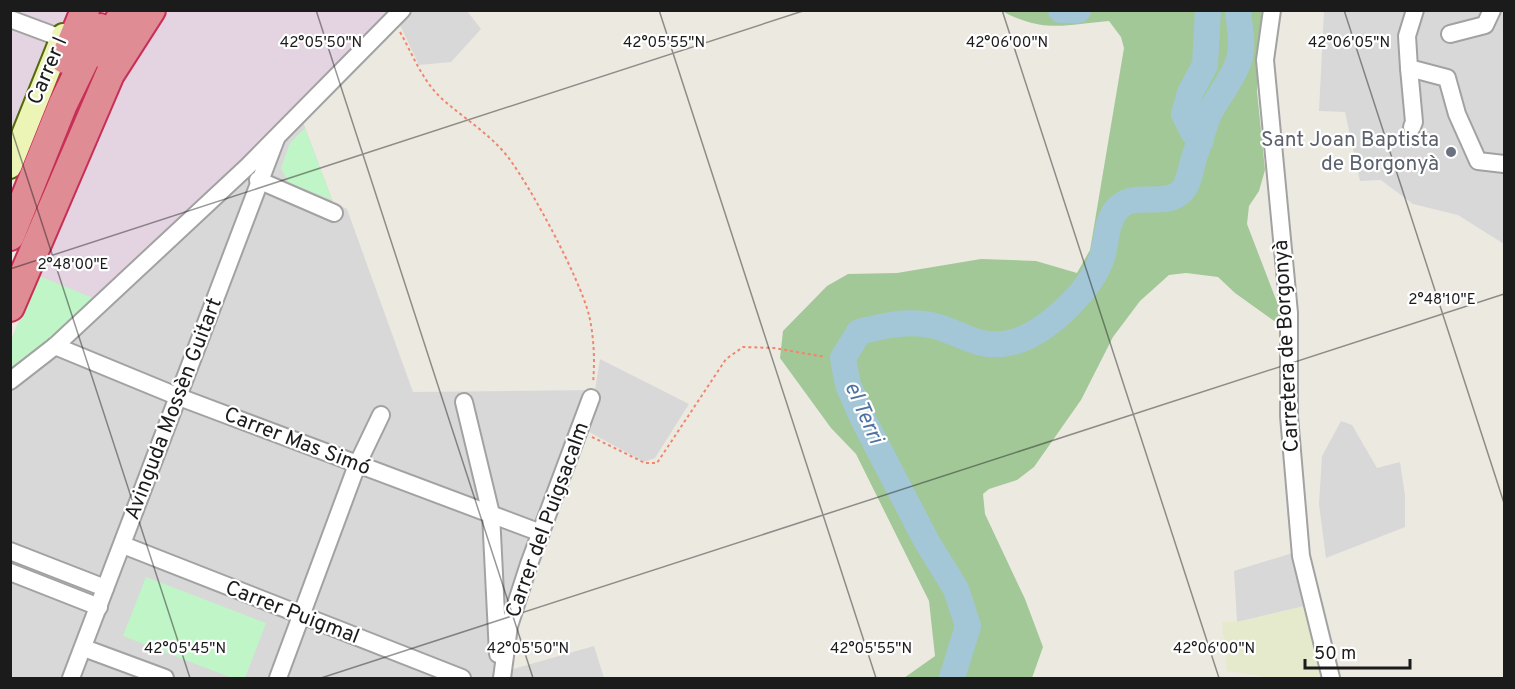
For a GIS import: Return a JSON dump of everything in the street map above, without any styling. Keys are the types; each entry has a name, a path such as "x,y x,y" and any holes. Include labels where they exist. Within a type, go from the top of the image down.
{"highway":[{"path":"10,200 85,10"},
{"path":"10,236 63,104 110,10"},
{"path":"10,274 76,106 124,10"},
{"path":"10,307 110,74 151,10"}],"street":[{"name":"Carrer I","path":"10,167 62,38 77,10"},
{"name":"Carretera de Borgonyà","path":"1272,10 1265,60 1289,313 1289,416 1300,544 1331,678"},
{"path":"1412,127 1414,122 1407,36 1415,10"},
{"path":"1450,34 1485,25 1492,10"},
{"path":"10,381 55,346 276,139 397,14"},
{"path":"10,20 62,38"},
{"path":"1409,68 1448,78 1457,114 1478,161 1504,164"},
{"name":"Avinguda Mossèn Guitart","path":"71,678 179,397 258,180 276,139"},
{"path":"258,180 334,213"},
{"name":"Carrer Mas Simó","path":"55,346 179,397 541,533"},
{"name":"Carrer del Puigsacalm","path":"501,678 509,626 591,398"},
{"path":"464,402 490,514 501,678"},
{"path":"278,678 357,465 381,415"},
{"name":"Carrer Puigmal","path":"123,545 302,618 462,678"},
{"path":"10,551 105,588"},
{"path":"10,572 99,607"},
{"path":"84,648 165,678"}],"path":[{"path":"397,14 423,77 440,97 488,135 509,158 546,222 589,314 593,354 591,398"},
{"path":"580,431 645,463 657,463 726,359 743,347 774,348 825,357"}],"shaded area":[{"path":"11,11 69,11 11,161"},
{"path":"161,11 402,11 11,381 11,341 115,83"},
{"path":"411,11 467,11 481,29 451,62 419,65 398,21"},
{"path":"1324,11 1504,11 1504,244 1458,215 1413,204 1381,180 1360,181 1345,112 1319,111"},
{"path":"300,114 333,202 347,209 413,392 595,390 600,359 689,404 655,458 644,462 582,428 529,564 503,672 594,646 604,678 11,678 11,381"},
{"path":"1341,421 1352,425 1377,468 1400,462 1405,495 1405,527 1326,558 1319,504 1322,456"},
{"path":"1296,552 1309,605 1237,622 1234,571"}],"green space":[{"path":"1002,11 1262,11 1257,91 1265,170 1259,191 1249,206 1247,224 1280,310 1277,323 1235,293 1218,277 1186,273 1169,275 1140,301 1113,337 1081,400 1034,467 1017,480 989,489 983,494 985,514 1025,599 1043,647 1032,678 904,678 935,656 929,601 856,454 831,428 780,358 783,331 827,286 848,274 897,273 981,259 1036,261 1077,273 1090,250 1124,48 1121,37 1109,21 1042,25"},
{"path":"305,128 332,200 288,182 281,168 290,143"},
{"path":"37,275 98,300 11,374 11,341"},
{"path":"146,577 266,623 245,678 232,678 123,636"},
{"path":"1309,605 1321,665 1320,678 1262,678 1262,676 1227,671 1222,622 1237,622"}],"waterway":[{"path":"1061,10 1078,10"},
{"path":"1201,140 1193,132 1184,114 1190,93 1205,65 1208,10"},
{"name":"el Terri","path":"952,678 968,626 956,589 927,542 864,421 848,385 843,358 859,332 895,324 931,325 970,340 1001,344 1025,337 1052,321 1076,298 1095,272 1103,254 1110,221 1117,209 1130,201 1170,198 1185,188 1208,117 1239,60 1241,42 1238,10"}],"place":[{"name":"Sant Joan Baptista de Borgonyà","path":"1451,152"}]}
